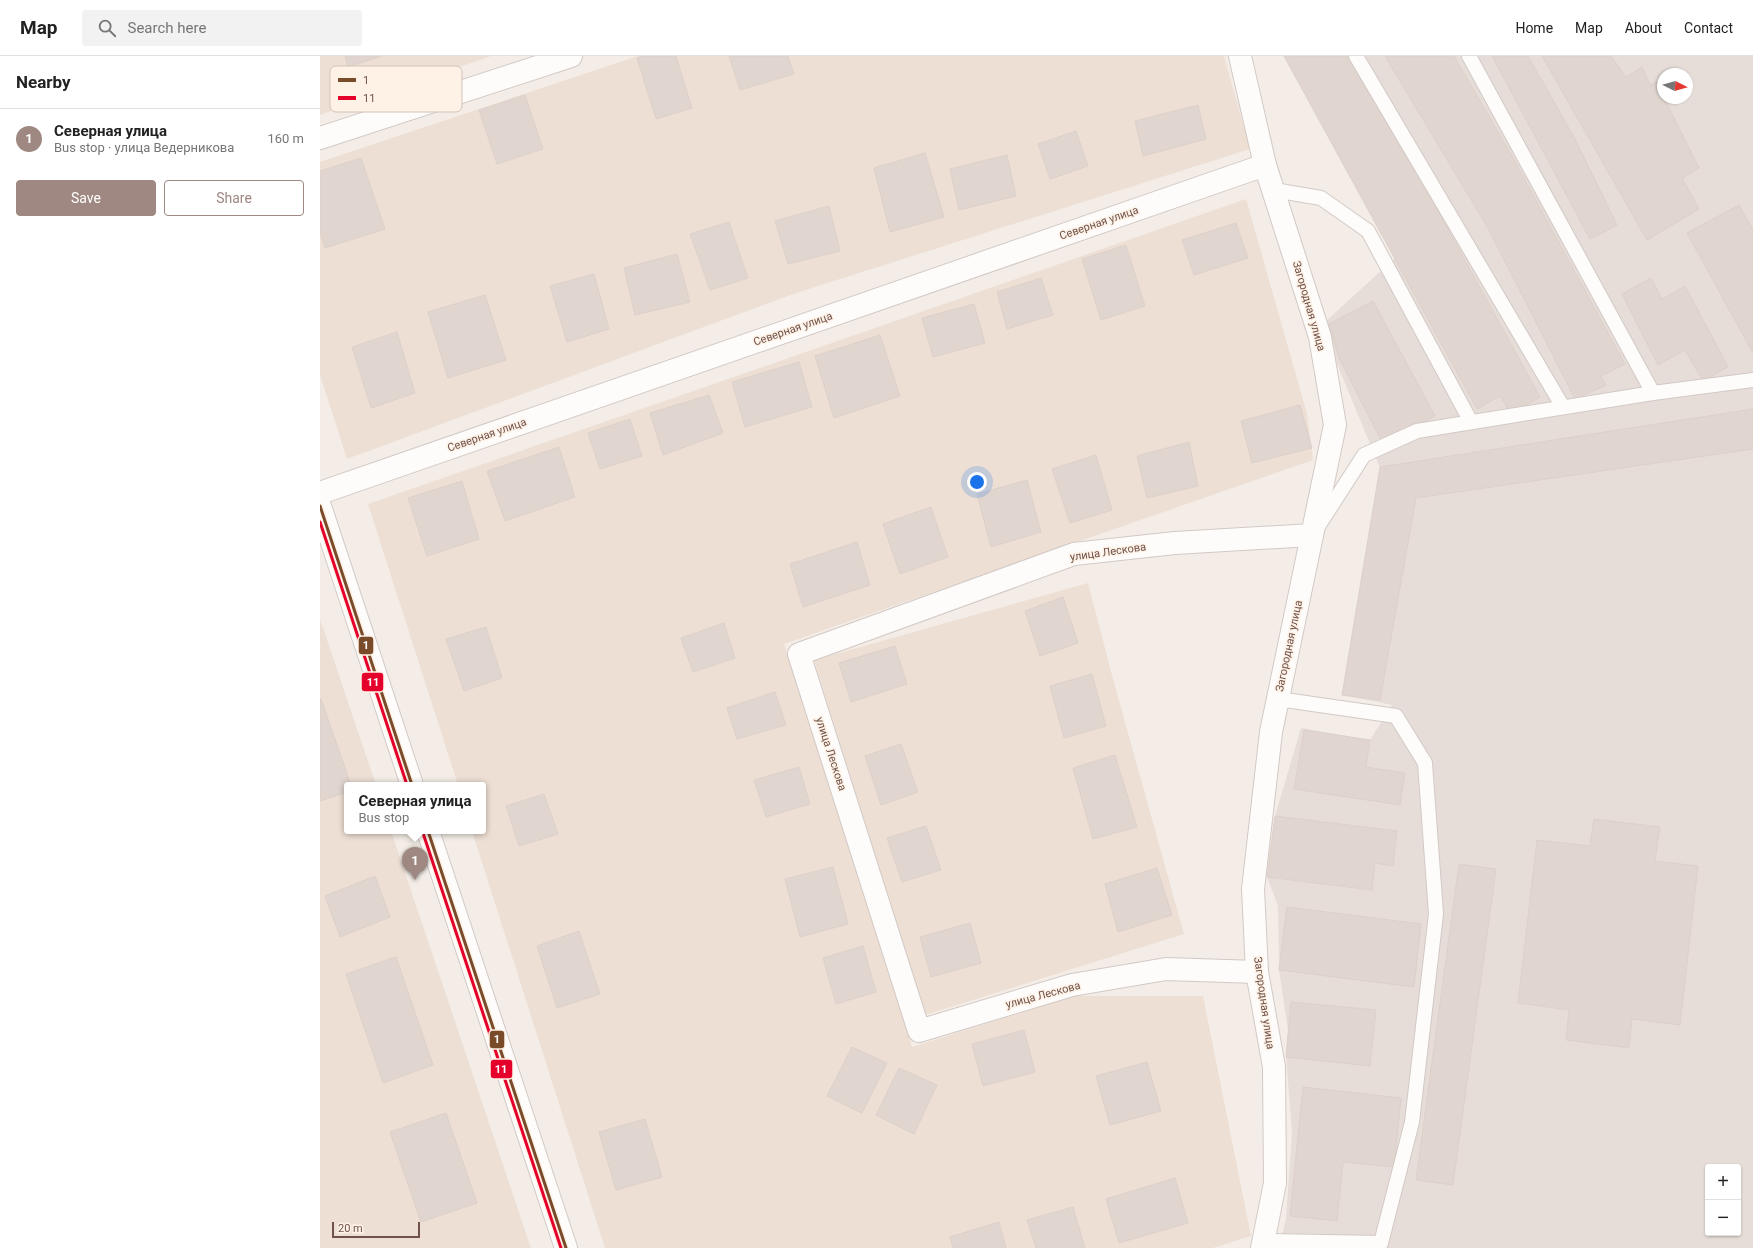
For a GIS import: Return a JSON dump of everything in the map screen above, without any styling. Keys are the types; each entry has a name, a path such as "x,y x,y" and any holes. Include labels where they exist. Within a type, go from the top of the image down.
{"street":[{"path":"462,92 571,56"},
{"name":"Загородная улица","path":"1240,56 1265,165 1320,337 1335,425 1271,732 1254,889 1257,972 1274,1067 1275,1184 1263,1244"},
{"path":"320,138 400,112"},
{"name":"Северная улица","path":"320,493 1265,165"},
{"path":"320,506 411,782"},
{"name":"улица Лескова","path":"1257,972 1166,970 1072,985 919,1031 799,654 1074,554 1175,543 1312,535"},
{"path":"429,834 566,1248"}],"lane":[{"path":"1356,56 1563,407"},
{"path":"1469,56 1653,393"},
{"path":"1274,190 1321,198 1368,231 1471,422"},
{"path":"1312,535 1364,455 1417,431 1653,393 1753,380"},
{"path":"1263,1244 1385,1245 1412,1122 1436,914 1425,764 1396,716 1278,699"}],"shaded area":[{"path":"320,56 491,56 462,66 330,66 330,112 320,115"},
{"path":"638,56 1224,56 1250,149 796,293 347,459 320,375 320,162"},
{"path":"1284,56 1753,56 1753,1248 1279,1248 1286,1218 1292,1133 1286,1057 1288,1030 1279,970 1278,906 1267,877 1275,816 1301,728 1370,740 1392,705 1342,695 1380,468 1337,364 1326,321 1395,258"},
{"path":"1246,199 1307,414 1313,460 784,644 912,1047 1074,996 1203,996 1251,1236 1213,1248 605,1248 473,834 486,834 486,782 457,782 368,504"},
{"path":"1088,583 1113,679 1184,934 925,1015 814,660"},
{"path":"320,619 375,782 344,782 344,834 392,834 531,1248 320,1248"}],"building":[{"path":"345,56 382,56 351,66 348,66"},
{"path":"643,56 676,56 692,108 656,119 637,58"},
{"path":"729,56 788,56 794,74 740,90"},
{"path":"1284,56 1353,56 1540,397 1511,414 1500,396 1477,409"},
{"path":"1385,56 1454,56 1513,158 1625,364 1601,376 1606,385 1575,399 1488,228"},
{"path":"1492,56 1528,56 1575,139 1617,225 1590,239"},
{"path":"1542,56 1611,56 1626,77 1642,67 1650,85 1656,82 1657,104 1667,104 1699,168 1682,178 1699,209 1647,240"},
{"path":"525,95 543,149 497,164 479,110"},
{"path":"1198,105 1206,139 1143,156 1135,121"},
{"path":"1076,131 1088,166 1050,179 1038,144"},
{"path":"925,153 944,217 890,232 874,168"},
{"path":"1007,155 1016,196 959,210 950,169"},
{"path":"361,158 385,229 325,248 320,232 320,171"},
{"path":"1739,205 1753,230 1753,353 1687,233"},
{"path":"829,206 840,251 788,264 775,221"},
{"path":"729,222 748,278 710,290 690,234"},
{"path":"1236,223 1248,258 1194,275 1182,240"},
{"path":"1126,245 1145,306 1101,320 1082,259"},
{"path":"677,254 690,302 635,315 624,268"},
{"path":"594,274 609,329 567,342 550,286"},
{"path":"1041,278 1053,315 1007,329 997,292"},
{"path":"1651,278 1662,299 1685,286 1728,367 1703,381 1685,350 1658,365 1622,294"},
{"path":"485,295 506,360 448,378 428,312"},
{"path":"1373,301 1435,416 1382,442 1339,358 1329,324"},
{"path":"974,304 985,343 933,357 922,318"},
{"path":"397,332 415,393 371,408 352,347"},
{"path":"880,335 900,396 834,418 815,356"},
{"path":"799,362 812,407 745,427 732,382"},
{"path":"709,395 723,433 663,455 650,413"},
{"path":"1300,405 1312,448 1252,463 1241,421"},
{"path":"1753,409 1753,449 1416,498 1380,700 1342,695 1380,467"},
{"path":"630,419 642,456 600,469 588,433"},
{"path":"1189,442 1198,486 1147,498 1137,456"},
{"path":"559,447 575,497 505,521 487,471"},
{"path":"1096,455 1112,510 1070,523 1052,469"},
{"path":"1027,480 1041,532 991,547 977,494"},
{"path":"462,481 479,539 427,556 408,498"},
{"path":"931,507 948,557 900,574 883,524"},
{"path":"857,542 870,585 803,607 790,564"},
{"path":"1063,597 1078,643 1040,656 1025,611"},
{"path":"724,623 735,658 693,672 681,638"},
{"path":"486,627 502,678 464,691 446,639"},
{"path":"895,646 907,684 851,702 839,663"},
{"path":"1092,674 1106,726 1064,738 1050,686"},
{"path":"775,692 786,725 737,739 727,708"},
{"path":"321,699 350,782 344,782 344,793 320,801"},
{"path":"1304,730 1370,740 1366,767 1405,773 1400,805 1294,789"},
{"path":"901,744 918,792 881,805 865,756"},
{"path":"1115,755 1137,827 1093,839 1073,768"},
{"path":"799,767 810,804 766,817 754,780"},
{"path":"544,794 558,834 519,846 506,806"},
{"path":"1275,816 1397,831 1393,866 1375,863 1372,890 1267,877"},
{"path":"1594,819 1660,827 1655,861 1698,866 1680,1025 1632,1019 1629,1048 1566,1040 1569,1010 1518,1003 1537,840 1590,846"},
{"path":"926,826 941,870 902,882 887,838"},
{"path":"1459,864 1496,869 1453,1185 1416,1180"},
{"path":"833,867 848,924 800,937 785,879"},
{"path":"1157,868 1172,915 1118,932 1105,884"},
{"path":"375,876 390,917 340,937 325,896"},
{"path":"1287,907 1421,924 1414,987 1279,970"},
{"path":"970,923 981,963 931,977 920,937"},
{"path":"579,931 600,994 557,1008 537,946"},
{"path":"863,946 876,992 836,1004 823,958"},
{"path":"396,957 433,1065 383,1083 346,974"},
{"path":"1291,1002 1376,1010 1370,1066 1286,1057"},
{"path":"1024,1030 1035,1072 983,1086 972,1044"},
{"path":"852,1047 887,1063 862,1113 827,1096"},
{"path":"1147,1062 1161,1111 1110,1125 1096,1076"},
{"path":"899,1068 937,1085 914,1134 876,1115"},
{"path":"1303,1087 1401,1098 1394,1167 1343,1162 1337,1221 1290,1216"},
{"path":"446,1113 477,1203 421,1222 390,1132"},
{"path":"645,1119 662,1177 616,1190 599,1132"},
{"path":"1175,1178 1188,1223 1119,1243 1106,1199"},
{"path":"1073,1207 1085,1248 1036,1248 1027,1220"},
{"path":"999,1222 1006,1248 953,1248 950,1237"}],"transit line":[{"name":"1","path":"320,506 411,782"},
{"name":"11","path":"320,522 406,782"},
{"name":"11","path":"423,834 561,1248"},
{"name":"1","path":"429,834 566,1248"}],"place":[{"name":"Северная улица","path":"415,880"}]}
